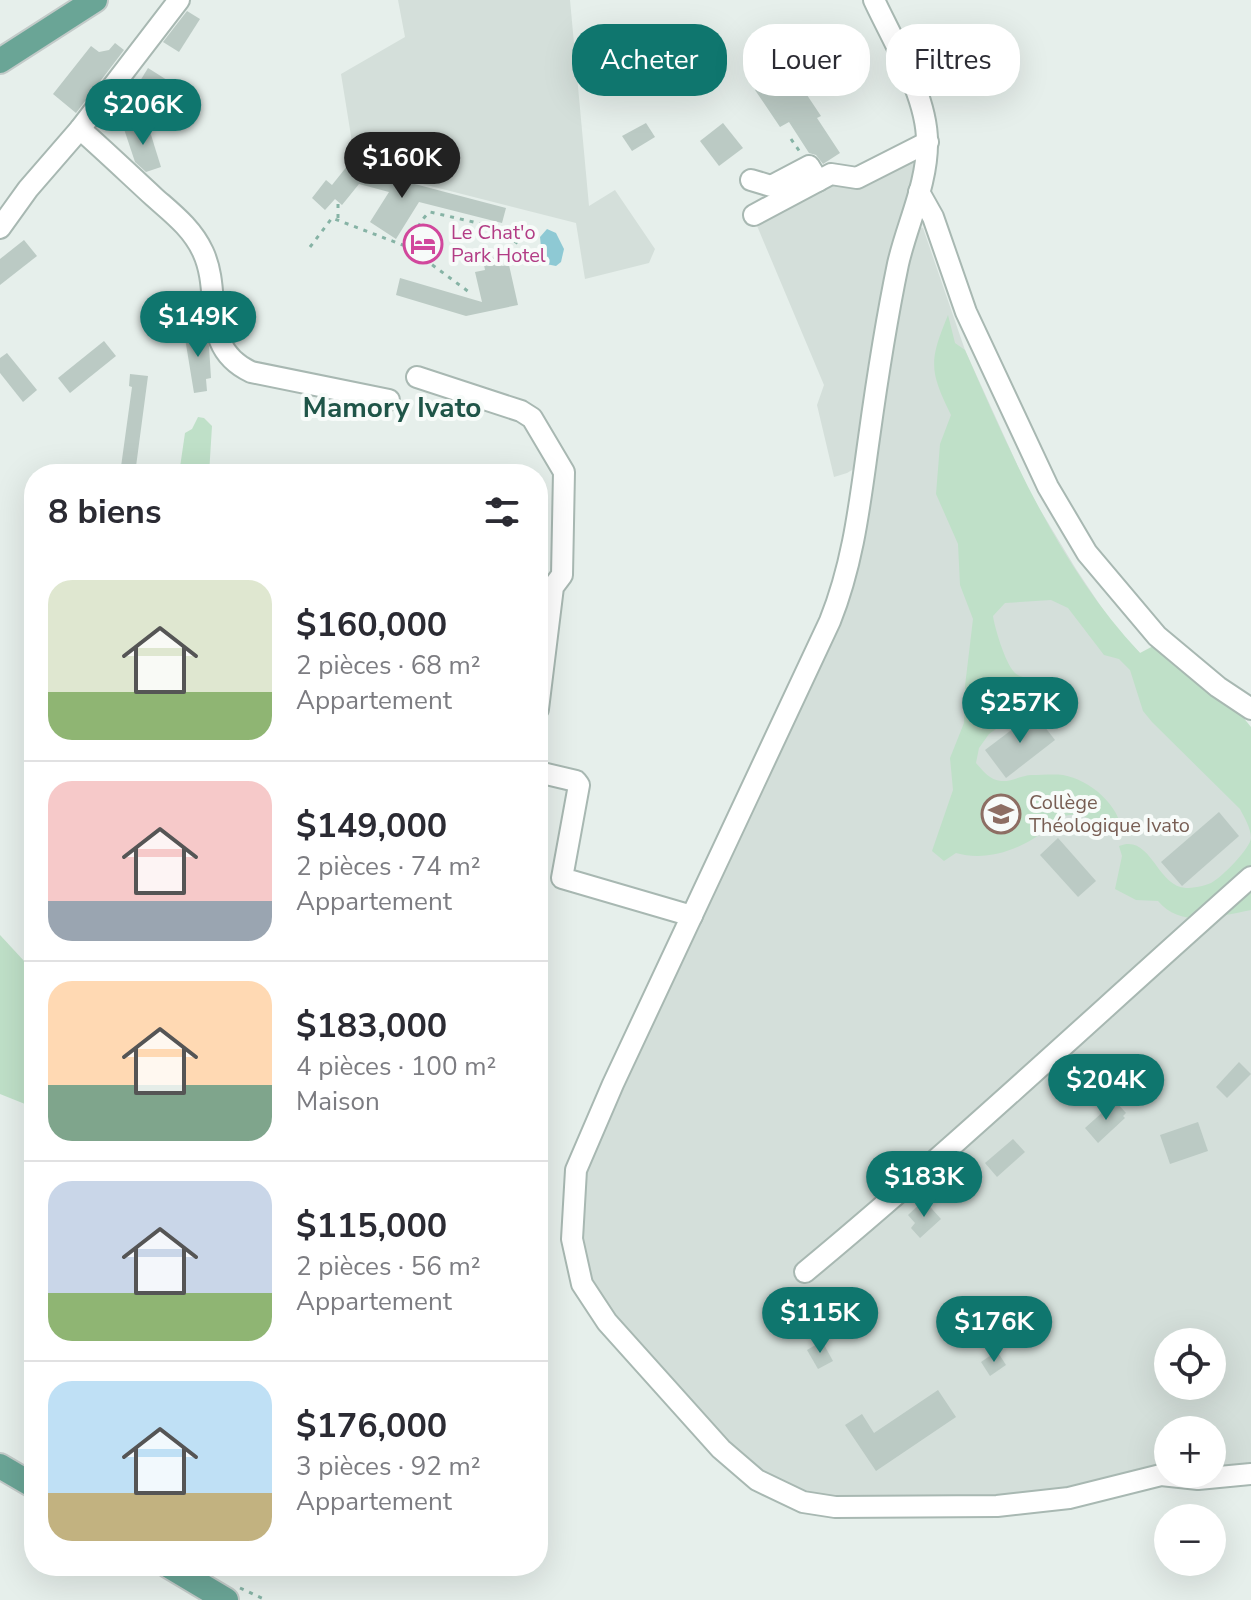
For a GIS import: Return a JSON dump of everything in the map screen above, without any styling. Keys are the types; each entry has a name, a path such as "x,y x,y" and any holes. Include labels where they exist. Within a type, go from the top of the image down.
{"main road":[{"path":"0,61 95,0"},
{"path":"0,1466 24,1480"},
{"path":"186,1576 226,1600"}],"street":[{"path":"0,228 28,189 80,137 179,0"},
{"path":"874,0 925,116 928,142 919,192 899,262 854,547 830,621 613,1084 576,1170 572,1239 582,1284 607,1322 721,1449 757,1480 803,1502 835,1507 997,1506 1069,1498 1161,1475 1198,1479 1251,1474"},
{"path":"80,137 190,230 208,265 216,334 223,350 236,365 251,372 389,400"},
{"path":"754,215 831,174 857,178 928,142"},
{"path":"751,180 771,186 809,166 818,181"},
{"path":"919,192 933,217 966,312 1048,487 1087,553 1157,636 1218,687 1251,709"},
{"path":"417,377 521,411 532,418 564,472 562,575 553,587 548,628"},
{"path":"548,774 578,782 562,878 692,916"},
{"path":"805,1272 1029,1080 1251,877"}],"path":[{"path":"338,202 338,218"},
{"path":"408,247 423,217 430,212 495,227 520,245"},
{"path":"310,247 332,218 338,218 408,247 469,292"}],"shaded area":[{"path":"398,0 570,0 572,96 579,96 589,206 615,190 655,249 649,263 585,279 576,223 356,167 341,74 405,37"},
{"name":"Collège Théologique Ivato","path":"911,160 917,163 915,225 923,228 965,350 1030,493 1114,626 1200,715 1251,762 1251,1467 1226,1470 1226,1416 1154,1416 1154,1472 1068,1493 892,1502 804,1496 762,1474 726,1443 694,1402 612,1316 589,1282 580,1241 581,1176 596,1135 728,866 837,623 859,466 834,477 817,405 824,385 755,221 825,186 859,186"}],"green space":[{"path":"948,315 955,343 965,350 1040,510 1111,620 1140,653 1155,645 1175,657 1187,676 1203,684 1217,699 1238,711 1251,727 1251,838 1240,809 1143,711 1130,670 1119,659 1104,655 1068,608 1051,600 1005,603 993,616 1001,645 1014,672 1029,678 1045,678 1058,690 1057,706 1026,708 989,734 979,748 976,763 990,777 1001,781 1028,775 1063,775 1083,782 1110,804 1122,833 1114,831 1108,815 1092,820 1070,815 1062,817 1027,842 998,854 977,856 956,853 944,861 932,851 953,790 950,758 964,723 973,619 960,585 958,544 936,494 940,444 951,415 935,376 934,365 937,344"},
{"path":"198,417 204,418 212,426 210,464 180,464 185,433 192,429"},
{"path":"1251,838 1251,910 1189,918 1167,910 1158,901 1136,900 1115,889 1122,856 1119,846 1130,844 1139,847 1167,879 1189,888 1216,880 1241,856"},
{"path":"0,935 24,961 24,1104 0,1094"}],"water":[{"path":"547,229 556,233 564,249 561,262 556,266 546,264 542,256 540,237"}],"building":[{"path":"187,11 200,19 179,52 163,42"},
{"path":"115,43 124,50 76,113 53,94 91,46 99,52 109,50"},
{"path":"148,68 167,80 145,116 126,104"},
{"path":"759,96 808,96 821,116 817,118 840,153 823,164 816,155 809,153 789,122 780,127"},
{"path":"147,122 161,167 146,172 135,162 124,129"},
{"path":"646,123 655,137 632,151 622,136"},
{"path":"723,123 743,148 719,166 700,141"},
{"path":"348,165 356,172 388,180 388,177 506,208 502,223 419,202 396,239 370,222 389,192 359,184 342,205 335,199 325,210 312,198 326,180 332,185"},
{"path":"24,240 37,256 0,285 0,259"},
{"path":"500,256 502,266 509,265 518,305 466,316 396,295 400,278 482,302 475,272 485,270 483,260"},
{"path":"203,329 209,346 211,378 206,379 207,391 194,393 184,332"},
{"path":"104,341 116,356 70,393 58,378"},
{"path":"7,353 37,390 23,402 0,373 0,358"},
{"path":"130,374 148,376 136,464 121,464 132,387 129,386"},
{"path":"1034,713 1055,740 1006,778 985,750"},
{"path":"1219,812 1239,836 1182,886 1161,862"},
{"path":"1058,838 1096,881 1078,897 1040,855"},
{"path":"1239,1062 1251,1074 1227,1098 1216,1087"},
{"path":"1115,1101 1126,1113 1125,1118 1098,1143 1085,1128"},
{"path":"1198,1122 1208,1151 1170,1164 1160,1135"},
{"path":"1013,1139 1025,1152 997,1177 985,1163"},
{"path":"924,1200 941,1219 920,1238 911,1228 915,1223 908,1215"},
{"path":"822,1341 833,1361 818,1369 807,1350"},
{"path":"997,1351 1006,1365 990,1376 981,1362"},
{"path":"938,1390 956,1417 876,1471 845,1425 862,1414 874,1433"}],"place":[{"name":"Le Chat'o Park Hotel","path":"423,244"},
{"name":"Collège Théologique Ivato","path":"1001,814"}],"district":[{"name":"Mamory Ivato","path":"392,407"}]}
